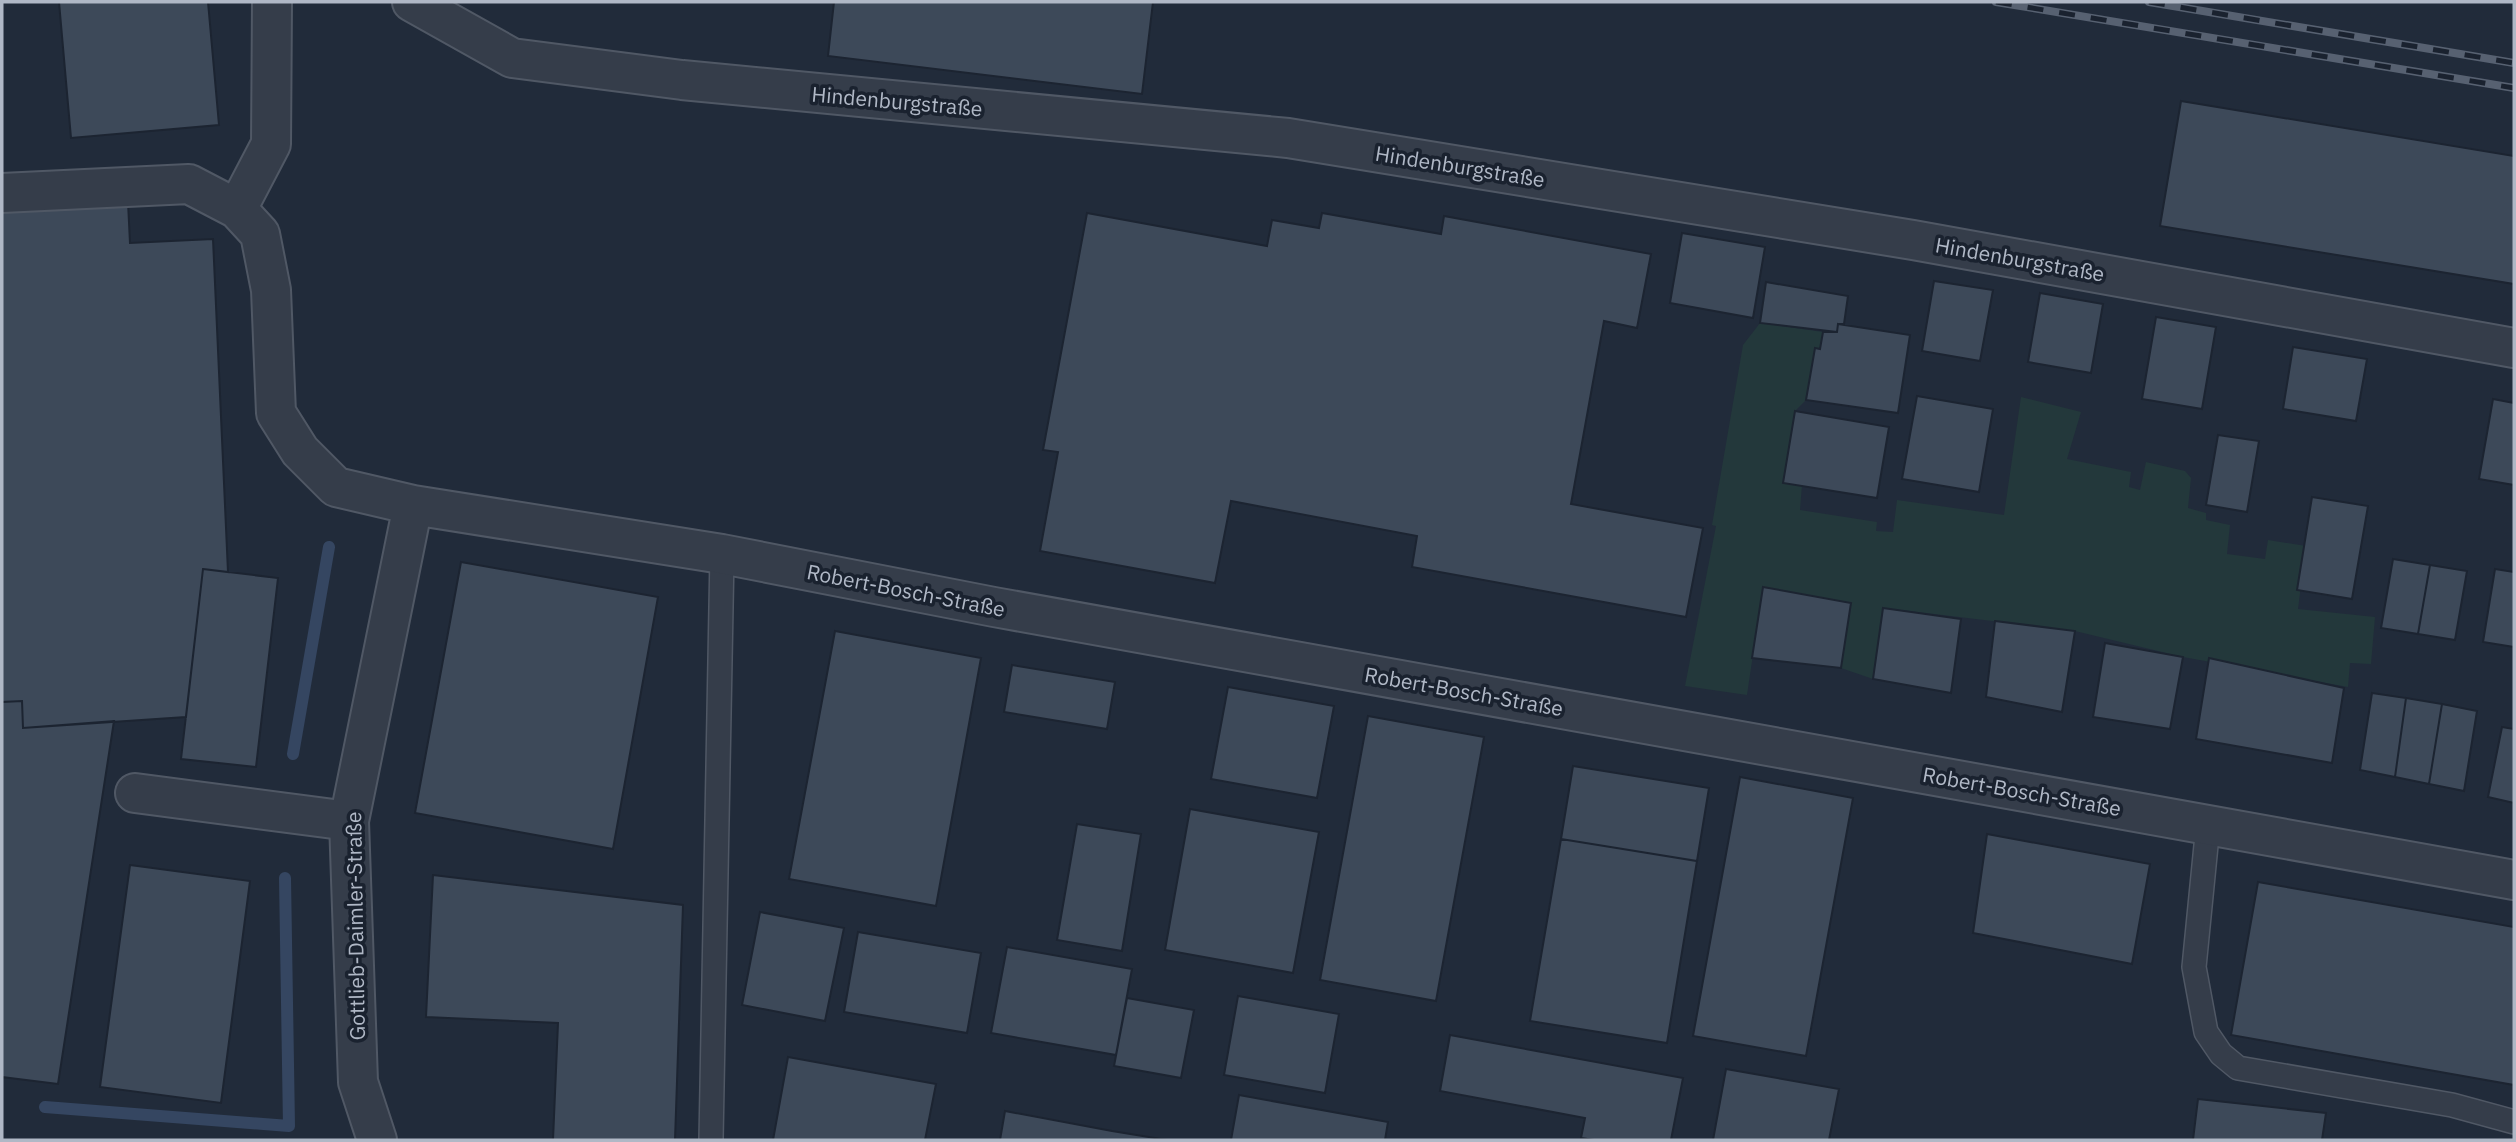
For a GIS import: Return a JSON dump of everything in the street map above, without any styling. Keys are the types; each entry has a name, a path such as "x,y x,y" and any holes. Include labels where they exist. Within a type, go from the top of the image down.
{"street":[{"path":"2,193 189,184 237,209 271,144 272,2"},
{"name":"Hindenburgstraße","path":"412,2 512,58 682,80 1288,138 1913,240 2514,348"},
{"name":"Robert-Bosch-Straße","path":"237,209 260,234 271,290 276,413 300,452 336,487 413,505 722,554 994,607 2514,880"},
{"name":"Gottlieb-Daimler-Straße","path":"377,1140 358,1082 349,821 413,505"},
{"path":"135,793 349,821"}],"lane":[{"path":"711,1140 722,554"},
{"path":"2208,825 2194,967 2206,1032 2221,1054 2238,1068 2452,1105 2514,1122"}],"green space":[{"path":"1760,323 1823,332 1820,349 1815,349 1806,400 1795,411 1783,482 1802,485 1800,510 1877,522 1876,531 1893,532 1897,500 2004,515 2021,397 2081,412 2067,459 2131,472 2129,487 2140,490 2146,462 2185,471 2191,478 2188,508 2206,513 2206,520 2230,525 2227,554 2265,559 2268,540 2306,546 2298,609 2375,617 2371,664 2350,663 2348,687 2183,657 2075,631 1884,608 1873,679 1841,668 1850,603 1763,587 1747,695 1685,686 1716,526 1712,525 1743,345"}],"building":[{"path":"59,2 208,2 219,125 71,138"},
{"path":"834,2 1153,2 1142,94 828,56"},
{"path":"2181,101 2514,156 2514,284 2160,226"},
{"path":"128,202 130,243 213,239 228,572 203,569 186,717 23,728 22,701 2,702 2,208"},
{"path":"1087,213 1267,246 1272,220 1319,228 1322,213 1441,234 1444,216 1651,254 1637,328 1604,321 1571,504 1703,528 1686,617 1412,567 1417,536 1231,501 1215,583 1040,551 1058,452 1043,450"},
{"path":"1682,233 1765,247 1753,318 1670,303"},
{"path":"1934,281 1993,290 1980,361 1922,351"},
{"path":"1766,282 1848,296 1844,324 1838,324 1837,332 1760,323"},
{"path":"2040,293 2103,304 2091,373 2028,362"},
{"path":"2156,317 2216,327 2202,409 2142,399"},
{"path":"1838,324 1910,335 1898,413 1806,400 1815,348 1820,349 1823,332 1837,332"},
{"path":"2293,347 2367,359 2356,421 2283,409"},
{"path":"1917,396 1993,409 1979,492 1902,479"},
{"path":"2493,399 2514,403 2514,485 2479,479"},
{"path":"1795,411 1889,427 1877,498 1783,483"},
{"path":"2218,435 2259,441 2247,512 2206,505"},
{"path":"2312,497 2368,506 2352,599 2297,590"},
{"path":"2393,559 2430,565 2418,634 2381,628"},
{"path":"461,562 658,597 613,849 415,813"},
{"path":"2430,565 2467,571 2455,640 2418,634"},
{"path":"203,569 278,578 256,767 181,759"},
{"path":"2495,569 2514,572 2514,647 2483,642"},
{"path":"1763,587 1851,603 1841,668 1752,658"},
{"path":"1883,608 1961,619 1951,693 1873,679"},
{"path":"1995,621 2075,631 2062,712 1986,697"},
{"path":"835,631 981,658 936,906 789,879"},
{"path":"2105,643 2183,657 2170,729 2093,717"},
{"path":"2209,658 2344,688 2332,763 2196,739"},
{"path":"1012,665 1115,682 1107,729 1004,712"},
{"path":"1228,687 1334,706 1317,798 1211,779"},
{"path":"2372,693 2406,698 2395,777 2360,770"},
{"path":"2406,698 2442,704 2429,784 2395,777"},
{"path":"22,701 23,728 114,721 58,1084 2,1077 2,702"},
{"path":"2442,704 2477,711 2464,791 2429,784"},
{"path":"1368,716 1484,737 1436,1001 1320,980"},
{"path":"2502,727 2514,729 2514,803 2488,797"},
{"path":"1573,766 1709,788 1697,861 1561,839"},
{"path":"1740,777 1853,798 1806,1056 1693,1036"},
{"path":"1190,809 1319,832 1293,973 1165,950"},
{"path":"1077,824 1141,834 1122,951 1057,940"},
{"path":"1987,834 2150,864 2132,964 1973,933"},
{"path":"1561,839 1697,861 1667,1043 1530,1021"},
{"path":"130,865 250,881 221,1103 100,1087"},
{"path":"433,875 683,905 675,1140 553,1140 558,1023 426,1017"},
{"path":"2258,882 2514,927 2514,1085 2231,1035"},
{"path":"760,912 844,928 825,1021 742,1005"},
{"path":"858,932 981,953 967,1033 844,1012"},
{"path":"1007,947 1132,969 1116,1055 991,1033"},
{"path":"1238,996 1339,1014 1325,1093 1224,1075"},
{"path":"1127,998 1194,1010 1181,1078 1114,1066"},
{"path":"1450,1035 1683,1078 1671,1140 1581,1138 1585,1118 1440,1091"},
{"path":"788,1057 936,1084 925,1140 773,1140"},
{"path":"1726,1069 1839,1089 1829,1140 1713,1140"},
{"path":"1239,1095 1388,1122 1385,1140 1231,1140"},
{"path":"2198,1099 2326,1113 2322,1140 2193,1140"},
{"path":"1005,1111 1112,1131 1167,1140 1000,1140"}],"waterway":[{"path":"293,754 329,547"},
{"path":"45,1107 289,1126 285,878"}],"railway":[{"path":"1996,2 2514,88"},
{"path":"2149,2 2514,63"}]}
